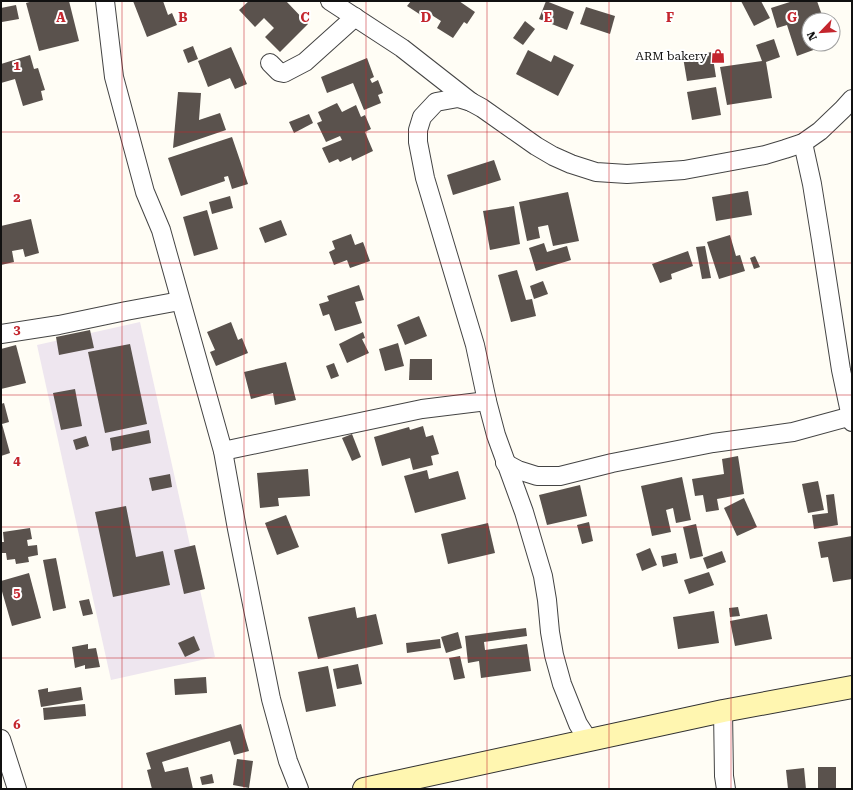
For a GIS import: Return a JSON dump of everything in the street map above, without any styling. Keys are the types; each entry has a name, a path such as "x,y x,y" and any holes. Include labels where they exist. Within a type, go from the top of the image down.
{"street":[{"path":"105,1 114,77 145,192 161,230 223,451 237,530 271,699 288,761 299,789"},
{"path":"330,1 402,48 471,102 536,146 571,164 596,172 627,174 684,170 765,155 802,143 820,130 852,99"},
{"path":"270,63 279,72 284,73 305,62 354,17"},
{"path":"471,102 458,98 436,102 422,117 418,130 418,142 425,178 475,345 487,402 505,463 524,512 543,576 554,655 562,684 578,724 589,741"},
{"path":"505,463 518,470 538,476 560,476 612,463 713,443 793,432 851,418 841,370 814,198 802,143"},
{"path":"1,334 59,325 126,310 180,301"},
{"path":"223,451 422,409 487,402"},
{"path":"364,789 724,711 852,687"},
{"path":"724,711 724,776 726,789"},
{"path":"1,739 17,789"}],"shaded area":[{"path":"140,322 215,657 111,680 37,345"}],"building":[{"path":"33,1 69,1 79,41 39,51 26,3"},
{"path":"133,1 163,1 168,15 172,13 177,25 147,37"},
{"path":"249,1 286,1 308,24 280,52 265,37 274,28 264,18 255,27 239,10"},
{"path":"411,1 459,1 475,12 467,24 464,22 453,38 437,28 441,21 430,14 427,19 407,6"},
{"path":"546,1 574,12 567,30 539,19"},
{"path":"741,1 761,1 770,18 754,26"},
{"path":"793,1 817,1 821,12 801,12 801,52 808,52 797,56 787,25 777,28 771,8"},
{"path":"16,5 19,19 2,22 1,8"},
{"path":"586,7 615,16 610,34 580,24"},
{"path":"525,21 535,29 523,45 513,38"},
{"path":"774,39 780,57 766,62 772,98 727,105 720,67 762,61 756,45"},
{"path":"193,46 198,59 188,63 183,50"},
{"path":"231,47 247,84 235,89 230,78 208,87 198,61"},
{"path":"528,50 551,62 554,55 574,65 558,96 516,74"},
{"path":"712,52 716,77 687,81 683,57"},
{"path":"30,55 34,69 38,68 45,90 41,91 43,100 23,106 15,79 1,83 1,64"},
{"path":"367,58 374,77 370,79 372,83 378,80 383,93 378,95 381,103 364,110 353,83 327,93 321,77"},
{"path":"716,87 721,115 692,120 687,92"},
{"path":"178,92 201,93 199,120 220,113 226,130 173,148"},
{"path":"337,103 342,112 356,105 361,117 365,115 371,129 365,132 373,151 352,161 351,157 340,162 338,159 329,163 322,148 342,140 340,136 326,142 317,123 322,121 318,112"},
{"path":"309,114 313,123 294,133 289,122"},
{"path":"232,137 248,184 232,189 228,176 224,177 225,181 181,196 168,158"},
{"path":"494,160 501,180 453,195 447,175"},
{"path":"748,191 752,215 716,221 712,197"},
{"path":"568,192 579,241 553,246 548,225 538,227 540,238 527,241 519,202"},
{"path":"230,196 233,208 212,214 209,202"},
{"path":"514,206 520,244 490,250 483,211"},
{"path":"207,210 218,249 194,256 183,217"},
{"path":"31,219 39,253 25,257 23,249 12,251 14,262 1,265 1,226"},
{"path":"281,220 287,235 265,243 259,228"},
{"path":"351,234 355,245 363,242 370,261 350,268 347,260 334,265 329,252 335,249 332,241"},
{"path":"730,235 736,256 740,255 745,271 719,279 707,242"},
{"path":"544,243 547,252 567,246 571,260 536,271 529,248"},
{"path":"705,246 711,278 702,279 696,247"},
{"path":"688,251 693,266 671,274 672,279 660,283 652,264"},
{"path":"755,256 760,267 754,269 750,258"},
{"path":"517,270 526,300 532,299 536,316 511,322 498,275"},
{"path":"543,281 548,294 534,299 530,286"},
{"path":"359,285 364,300 355,302 362,323 335,331 329,314 323,316 319,304 329,301 327,296"},
{"path":"419,316 427,336 405,345 397,325"},
{"path":"231,322 238,340 242,338 248,353 216,366 210,352 215,350 207,332"},
{"path":"90,330 94,348 59,355 56,337"},
{"path":"363,332 365,338 362,339 369,353 347,363 339,344"},
{"path":"398,343 404,366 385,371 379,349"},
{"path":"130,344 147,424 105,433 88,352"},
{"path":"16,345 26,383 1,389 1,349"},
{"path":"410,359 432,359 432,380 409,380"},
{"path":"286,362 296,400 275,405 273,393 251,399 244,372"},
{"path":"334,363 339,376 331,379 326,366"},
{"path":"75,389 82,426 61,430 53,393"},
{"path":"4,403 9,422 2,424 10,453 1,456 1,404"},
{"path":"423,426 426,437 433,435 439,454 431,456 433,465 413,470 410,458 382,466 374,437 409,427 410,430"},
{"path":"149,430 151,443 112,451 110,438"},
{"path":"352,434 361,457 352,461 342,438"},
{"path":"86,436 89,446 76,450 73,440"},
{"path":"738,456 744,494 717,499 719,510 706,512 703,495 695,496 692,479 724,474 722,459"},
{"path":"308,469 310,496 278,498 279,506 260,508 257,473"},
{"path":"427,470 429,479 458,471 466,499 415,513 404,476"},
{"path":"170,474 172,487 152,491 149,478"},
{"path":"682,477 691,520 676,523 673,508 666,510 671,532 652,536 641,486"},
{"path":"818,481 824,510 808,513 802,484"},
{"path":"580,485 587,516 547,525 539,495"},
{"path":"834,494 838,525 814,529 812,515 828,513 826,495"},
{"path":"744,498 757,527 737,536 724,508"},
{"path":"126,506 136,557 163,551 170,585 113,597 95,512"},
{"path":"286,515 299,547 277,555 265,523"},
{"path":"589,522 593,541 582,544 577,525"},
{"path":"488,523 495,553 448,564 441,534"},
{"path":"696,524 703,556 690,559 683,527"},
{"path":"30,528 32,539 27,540 28,546 37,545 38,555 28,557 29,562 16,564 15,559 7,560 6,553 2,553 1,542 4,542 3,532"},
{"path":"852,536 852,579 833,582 828,557 821,558 818,542"},
{"path":"195,545 205,589 184,594 174,550"},
{"path":"650,548 657,565 642,571 636,554"},
{"path":"722,551 726,562 707,569 703,558"},
{"path":"676,553 678,563 663,567 661,556"},
{"path":"56,558 66,608 53,611 43,560"},
{"path":"709,572 714,585 689,594 684,580"},
{"path":"29,573 41,618 12,626 1,588 1,581"},
{"path":"89,599 93,614 83,616 79,601"},
{"path":"355,607 357,618 376,614 383,644 318,659 308,617"},
{"path":"738,607 740,616 730,617 729,608"},
{"path":"714,611 719,643 678,649 673,617"},
{"path":"767,614 772,639 735,646 730,621"},
{"path":"526,628 527,636 484,642 485,650 527,644 531,671 481,678 479,661 468,663 465,636"},
{"path":"458,632 462,648 446,653 441,637"},
{"path":"194,636 200,650 185,657 178,643"},
{"path":"440,639 441,648 407,653 406,643"},
{"path":"88,644 88,649 96,648 100,667 85,669 85,665 75,668 72,647"},
{"path":"460,656 465,678 454,680 449,658"},
{"path":"358,664 362,684 337,689 333,669"},
{"path":"328,666 336,706 306,712 298,672"},
{"path":"206,677 207,693 175,695 174,679"},
{"path":"81,687 83,700 41,707 38,690 48,688 48,692"},
{"path":"85,704 86,716 44,720 43,708"},
{"path":"241,724 249,751 234,755 230,741 162,762 165,772 188,767 193,789 152,789 147,770 151,769 146,753"},
{"path":"237,759 253,761 249,788 233,785"},
{"path":"818,767 836,767 836,789 818,789"},
{"path":"804,768 806,789 788,789 786,770"},
{"path":"212,774 214,783 202,785 200,777"}],"place":[{"name":"ARM bakery","path":"718,56"}]}
